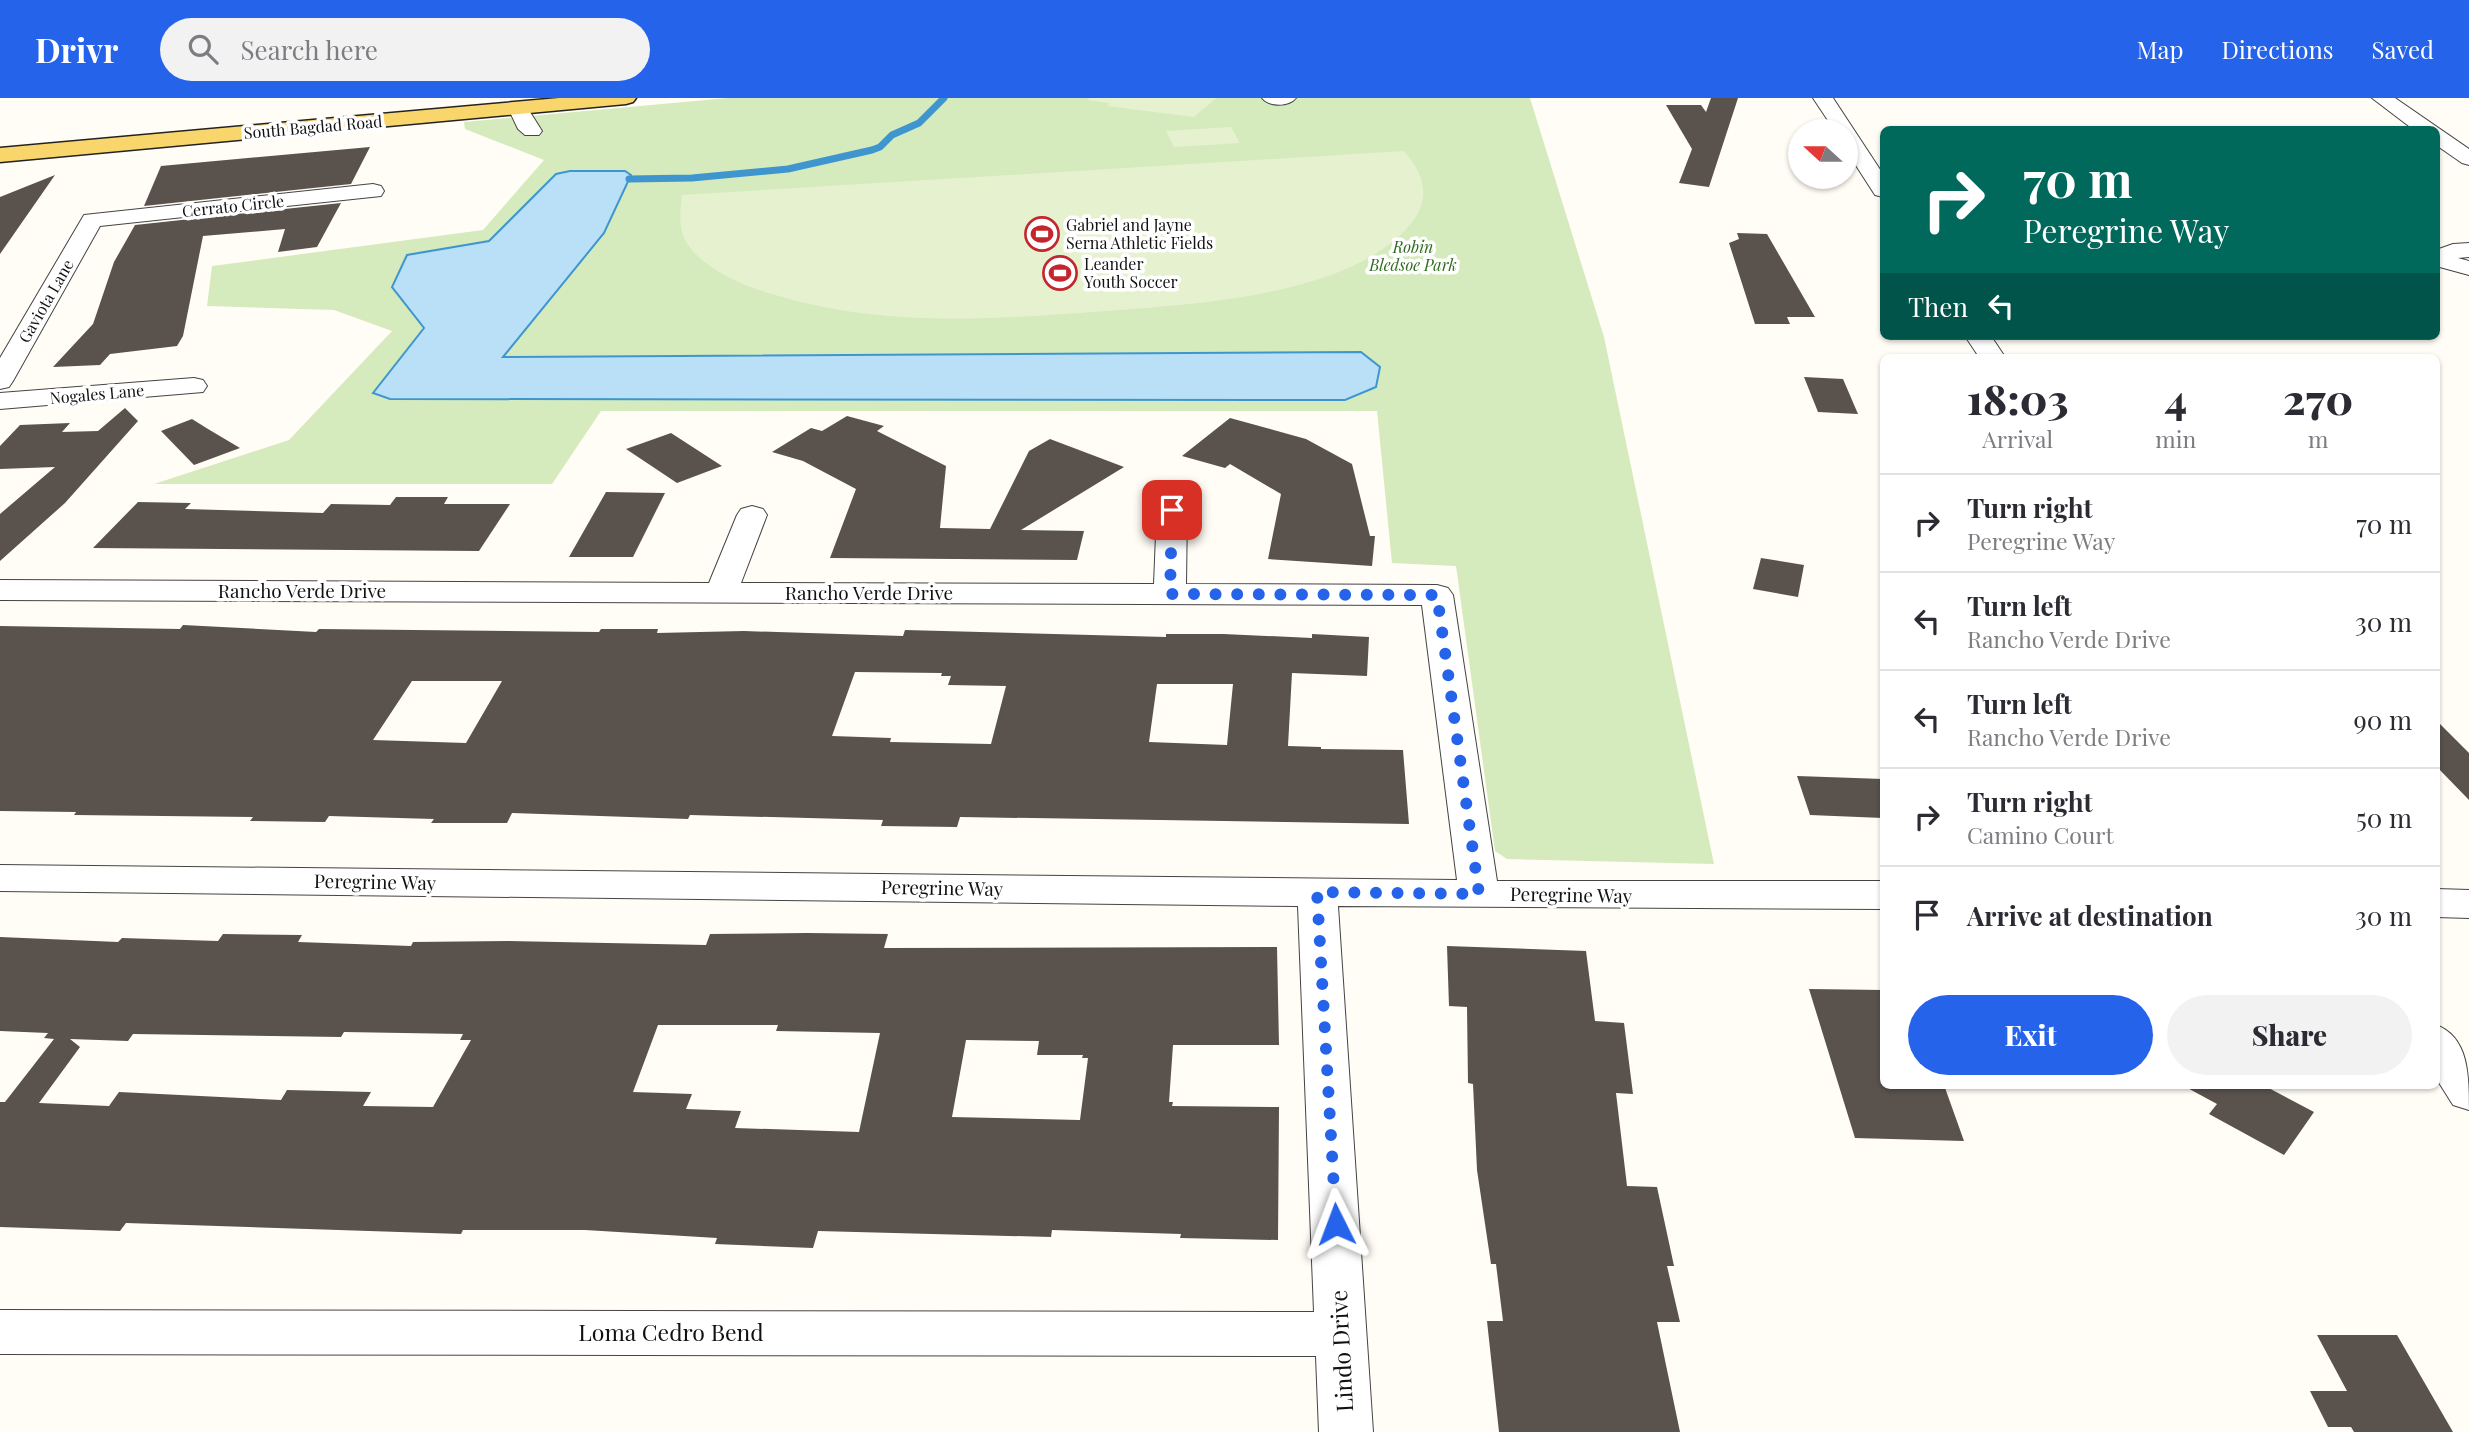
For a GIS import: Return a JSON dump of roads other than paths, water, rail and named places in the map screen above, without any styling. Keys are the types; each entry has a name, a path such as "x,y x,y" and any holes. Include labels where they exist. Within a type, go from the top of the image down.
{"main road":[{"name":"South Bagdad Road","path":"0,155 626,98"}],"street":[{"path":"1272,98 1286,98"},
{"path":"1823,98 1837,119"},
{"path":"2382,98 2422,126"},
{"path":"519,108 528,129 532,131"},
{"path":"2440,138 2469,159"},
{"path":"1858,151 1880,185"},
{"name":"Cerrato Circle","path":"92,220 373,191"},
{"name":"Gaviota Lane","path":"0,381 92,220"},
{"path":"2469,250 2453,251 2440,257 2444,261 2469,268"},
{"name":"Nogales Lane","path":"0,401 194,386"},
{"path":"1170,594 1172,510"},
{"path":"721,592 752,515"},
{"name":"Rancho Verde Drive","path":"0,590 1437,595 1479,894"},
{"name":"Peregrine Way","path":"0,878 1479,894 1880,895"},
{"name":"Lindo Drive","path":"1317,892 1346,1432"},
{"path":"2440,903 2469,904"},
{"path":"2440,1047 2469,1093"},
{"name":"Loma Cedro Bend","path":"0,1332 1342,1335"}],"water":[{"path":"570,171 625,171 631,175 604,233 503,357 1361,352 1380,367 1376,387 1345,400 390,399 373,393 424,328 392,287 407,255 489,241 556,174"}],"waterway":[{"path":"629,179 692,178 788,169 872,150 880,147 892,135 919,123 944,98"}],"place":[{"name":"Gabriel and Jayne Serna Athletic Fields","path":"1042,234"},
{"name":"Leander Youth Soccer","path":"1060,273"}],"park label":[{"name":"Robin Bledsoe Park","path":"1413,256"}]}
